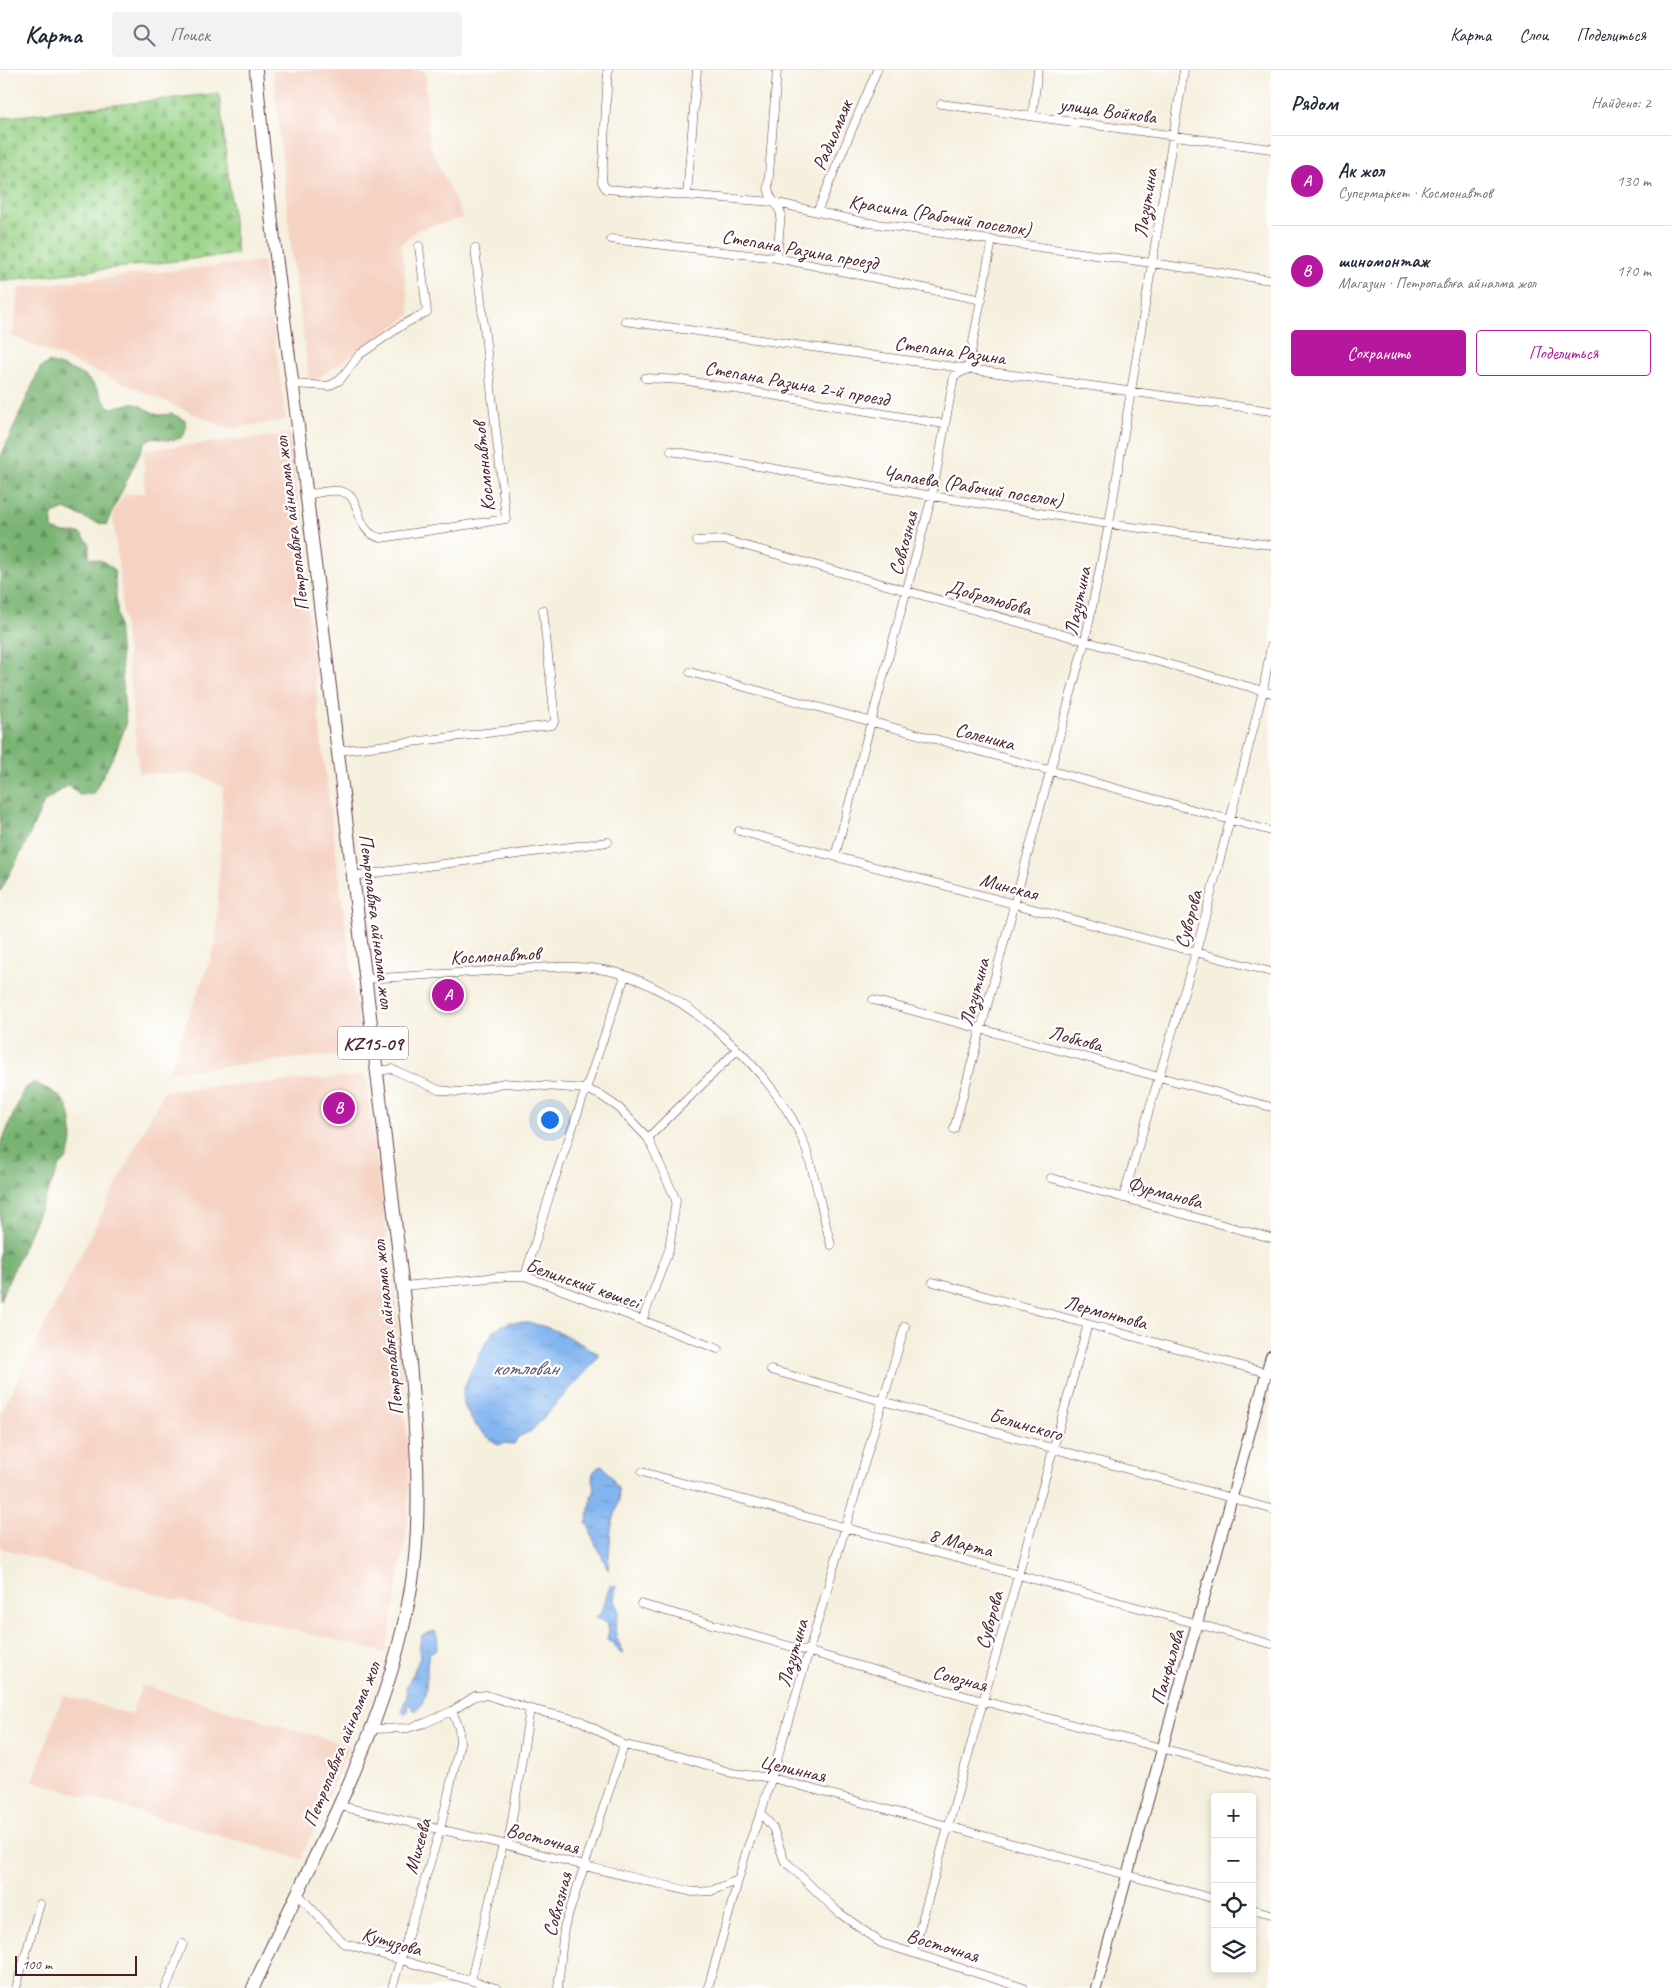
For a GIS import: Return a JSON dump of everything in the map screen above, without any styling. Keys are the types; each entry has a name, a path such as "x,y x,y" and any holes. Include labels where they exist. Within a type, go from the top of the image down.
{"highway":[{"name":"Петропавлға айналма жол","path":"253,1988 340,1806 372,1728 390,1676 404,1623 414,1569 418,1516 417,1449 403,1286 292,384 256,70"}],"street":[{"name":"Красина (Рабочий поселок)","path":"608,70 602,182 604,188 609,190 773,202 863,222 1271,280"},
{"path":"686,195 697,70"},
{"path":"777,70 768,188 773,202 780,213 777,258"},
{"name":"Радиомаяк","path":"817,212 877,70"},
{"path":"1032,116 1038,70"},
{"name":"Лазутина","path":"954,1130 1085,641 1109,524 1184,70"},
{"name":"улица Войкова","path":"941,104 1271,149"},
{"name":"Степана Разина проезд","path":"611,239 777,258 982,300"},
{"path":"968,369 992,240"},
{"path":"292,384 329,386 340,380 359,355 404,324 427,312 420,246"},
{"name":"Космонавтов","path":"307,495 334,491 349,494 353,499 362,524 371,534 381,538 506,519 475,248"},
{"name":"Степана Разина","path":"624,321 1271,411"},
{"name":"Совхозная","path":"835,856 932,496 954,376 968,369"},
{"name":"Степана Разина 2-й проезд","path":"645,378 682,380 944,424"},
{"name":"Чапаева (Рабочий поселок)","path":"671,451 1109,524 1271,545"},
{"name":"Добролюбова","path":"697,541 724,540 1267,692"},
{"path":"337,751 552,725 555,720 543,610"},
{"name":"Суворова","path":"1123,1198 1196,952 1230,820 1267,692 1271,646"},
{"name":"Соленика","path":"690,672 1271,831"},
{"name":"Минская","path":"739,831 1271,972"},
{"path":"353,876 608,842"},
{"name":"Космонавтов","path":"366,979 584,967 606,970 653,986 680,1002 737,1050 763,1076 790,1116 804,1145 831,1245"},
{"path":"525,1276 553,1184 626,976"},
{"name":"Лобкова","path":"873,1000 1271,1107"},
{"path":"648,1138 737,1050"},
{"path":"377,1071 392,1069 429,1087 448,1091 476,1090 503,1083 586,1089 600,1094 614,1104 648,1138 674,1191 676,1200 668,1250 642,1321"},
{"name":"Фурманова","path":"1051,1178 1271,1238"},
{"name":"Белинский көшесі","path":"403,1286 525,1276 718,1349"},
{"name":"Лермонтова","path":"933,1282 1269,1374"},
{"name":"Суворова","path":"913,1953 1088,1324"},
{"name":"Лазутина","path":"708,1988 747,1849 762,1813 905,1326"},
{"name":"Панфилова","path":"1096,1988 1232,1498 1269,1374 1271,1356"},
{"name":"Белинского","path":"771,1370 1271,1509"},
{"name":"8 Марта","path":"642,1472 1271,1644"},
{"name":"Союзная","path":"641,1604 983,1701 1271,1777"},
{"name":"Целинная","path":"372,1728 408,1728 425,1723 452,1712 470,1699 480,1695 530,1709 581,1720 624,1745 681,1757 732,1773 772,1778 1211,1898"},
{"path":"470,1980 505,1844 530,1709"},
{"name":"Михеева","path":"392,1988 440,1830 460,1743 459,1728 452,1712"},
{"name":"Совхозная","path":"558,1988 564,1928 624,1745"},
{"name":"Восточная","path":"340,1806 505,1844 585,1866 693,1892 710,1891 738,1880"},
{"name":"Восточная","path":"762,1813 773,1828 784,1860 838,1912 881,1943 1024,1988"},
{"name":"Кутузова","path":"298,1894 343,1943 496,1988"},
{"path":"16,1988 40,1904"},
{"path":"1256,1910 1271,1914"},
{"path":"166,1988 183,1944"}],"shaded area":[{"path":"273,70 425,70 429,143 463,218 417,230 401,245 410,315 310,384 292,256"},
{"path":"263,261 286,420 229,429 13,336 19,287"},
{"path":"290,434 321,738 362,1052 168,1072 216,944 223,787 197,774 139,773 113,513 124,494 145,493 144,450"},
{"path":"366,1075 394,1292 404,1391 409,1473 408,1521 386,1653 169,1598 0,1548 0,1414 164,1091"},
{"path":"142,1685 350,1746 301,1859 33,1781 63,1695 131,1714"}],"green space":[{"path":"219,93 237,254 0,281 0,118"},
{"path":"49,362 86,377 111,408 132,403 158,415 172,414 185,420 186,428 181,438 176,440 151,438 145,442 106,525 65,509 52,514 52,529 65,533 80,533 89,543 89,558 103,561 114,569 126,725 115,753 93,794 79,795 69,785 44,802 25,845 0,892 0,458 40,368"},
{"path":"34,1082 61,1098 67,1106 72,1129 70,1152 59,1167 0,1300 0,1146 24,1089"}],"water":[{"name":"котлован","path":"510,1322 523,1322 546,1327 567,1336 599,1354 593,1364 531,1431 518,1437 514,1444 504,1443 499,1445 486,1435 469,1416 463,1401 463,1393 475,1363 494,1330"},
{"path":"602,1465 618,1489 619,1500 611,1529 608,1570 586,1523 591,1496 594,1493 592,1477 594,1471"},
{"path":"610,1586 616,1586 614,1601 619,1611 616,1623 616,1636 624,1652 621,1654 613,1643 607,1640 609,1630 606,1623 594,1617 600,1615"},
{"path":"435,1631 437,1643 435,1651 430,1652 428,1659 424,1698 416,1711 412,1708 411,1704 407,1706 408,1711 405,1715 402,1711 407,1697 406,1688 420,1658 419,1649 422,1635"}],"place":[{"name":"Ак жол","path":"448,995"},
{"name":"шиномонтаж","path":"339,1108"}]}
